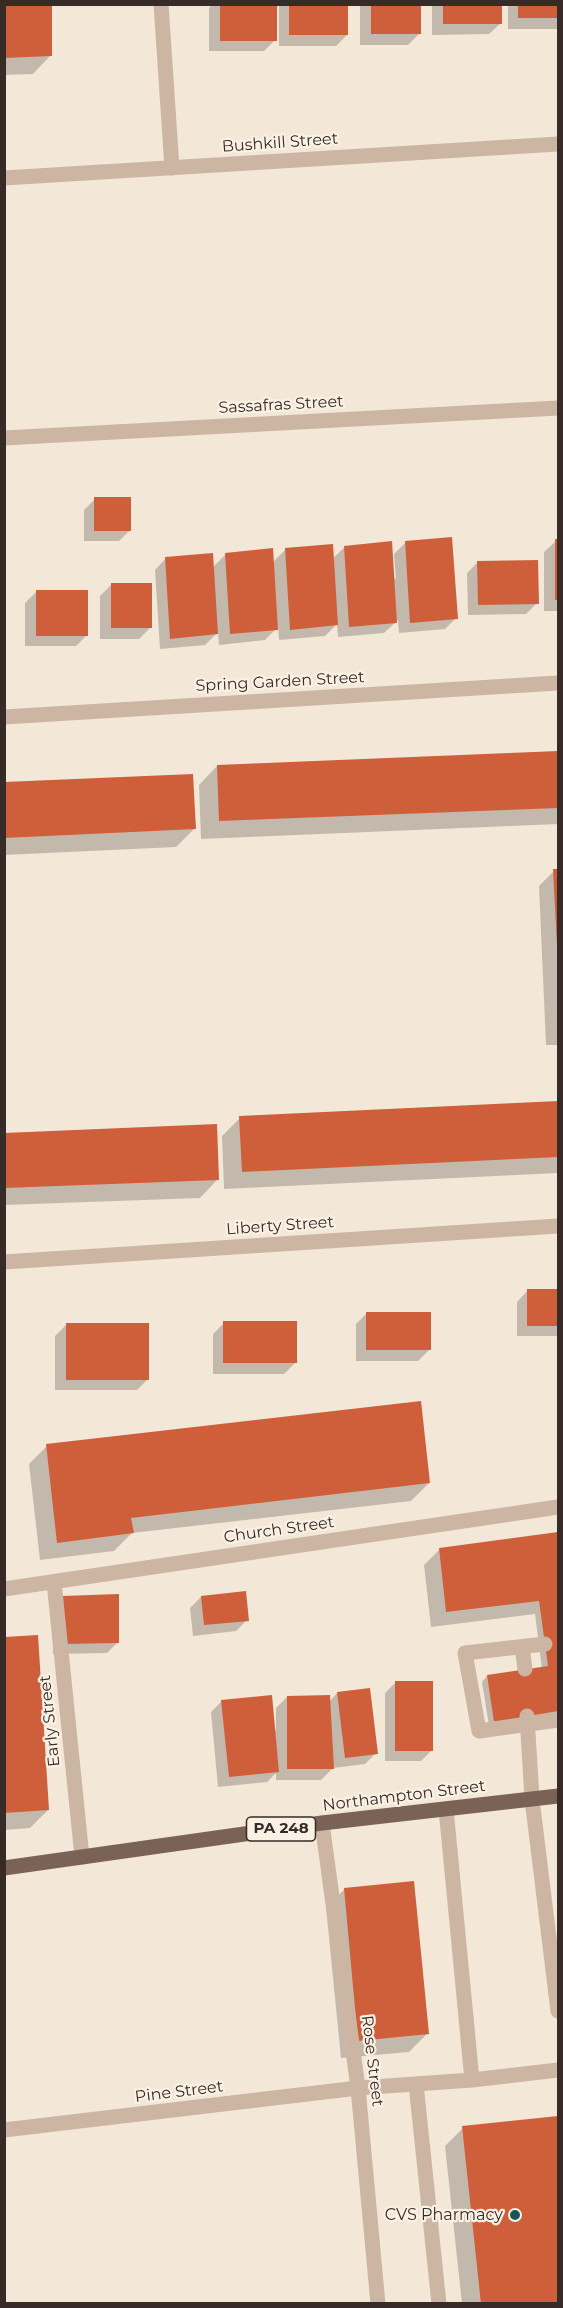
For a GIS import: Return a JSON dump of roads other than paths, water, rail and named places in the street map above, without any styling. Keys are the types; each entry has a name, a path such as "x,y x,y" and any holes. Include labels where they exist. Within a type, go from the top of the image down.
{"main road":[{"name":"Northampton Street","path":"4,1868 322,1823 558,1796"}],"street":[{"path":"161,4 172,168"},
{"name":"Bushkill Street","path":"4,178 558,144"},
{"name":"Sassafras Street","path":"4,438 558,408"},
{"name":"Spring Garden Street","path":"4,717 558,683"},
{"name":"Liberty Street","path":"4,1262 558,1226"},
{"name":"Church Street","path":"4,1589 558,1507"},
{"name":"Early Street","path":"54,1582 82,1857"},
{"path":"545,1644 465,1653 479,1731 528,1720 558,1720"},
{"path":"522,1647 525,1669"},
{"path":"528,1720 532,1799 558,2012"},
{"path":"446,1809 472,2080"},
{"name":"Rose Street","path":"322,1823 358,2088 378,2304"},
{"name":"Pine Street","path":"4,2130 358,2088 472,2080 558,2070"},
{"path":"416,2084 439,2304"}],"place":[{"name":"CVS Pharmacy","path":"515,2215"}]}
